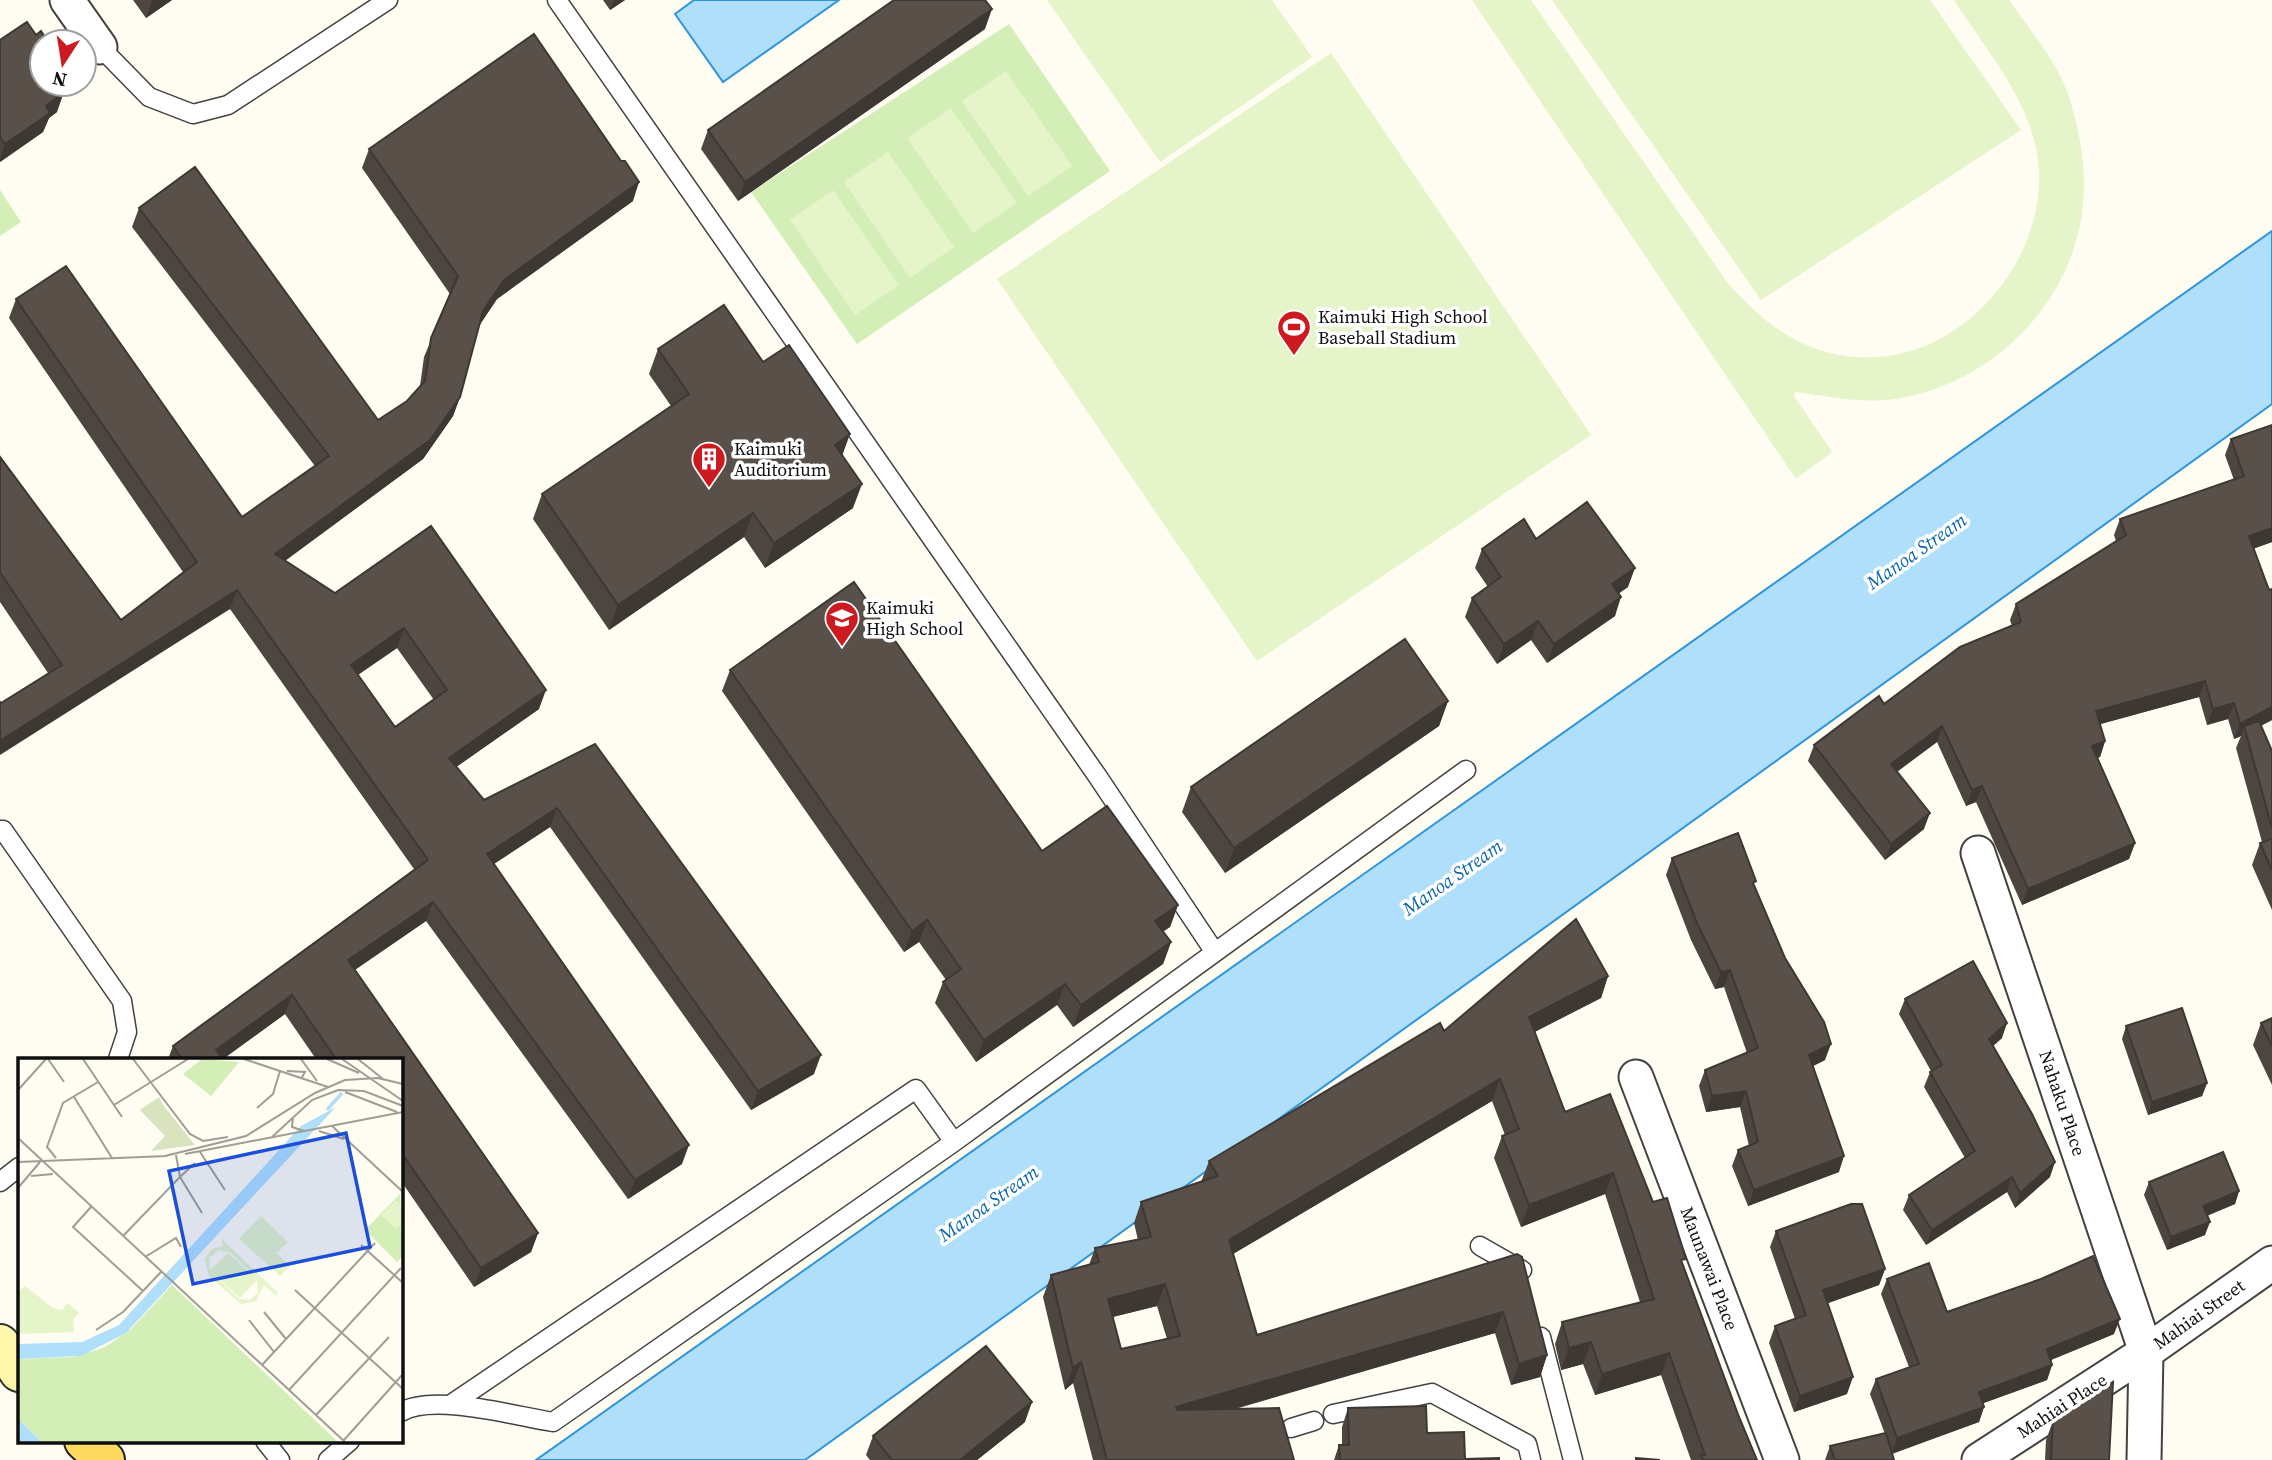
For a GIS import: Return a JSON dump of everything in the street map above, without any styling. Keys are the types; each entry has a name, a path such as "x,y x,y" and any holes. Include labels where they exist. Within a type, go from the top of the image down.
{"main road":[{"path":"85,1442 105,1460"}],"street":[{"path":"67,0 100,47"},
{"name":"Nahaku Place","path":"1978,853 2146,1352"},
{"name":"Maunawai Place","path":"1636,1077 1782,1460"},
{"name":"Mahiai Street","path":"2144,1460 2146,1352 2272,1263"},
{"path":"0,1344 18,1371"},
{"name":"Mahiai Place","path":"1979,1460 2146,1352"},
{"path":"65,1442 76,1460"}],"lane":[{"path":"100,47 149,97 193,114 228,105 388,0"},
{"path":"557,0 1098,777 1214,951"},
{"path":"402,1411 410,1407 450,1405 553,1422 954,1142 1466,770"},
{"path":"0,830 3,830 122,1001 127,1032 118,1058"},
{"path":"450,1405 916,1089 954,1142"},
{"path":"0,1182 18,1168"},
{"path":"1480,1246 1524,1271 1528,1284"},
{"path":"1538,1325 1573,1460"},
{"path":"1333,1414 1432,1392 1527,1444 1531,1460"},
{"path":"1291,1428 1314,1420"},
{"path":"266,1442 280,1460"},
{"path":"328,1460 349,1442"}],"green space":[{"path":"1047,0 1272,0 1312,57 1160,162"},
{"path":"1472,0 1531,0 1740,297 1769,323 1801,342 1837,355 1857,357 1894,355 1929,344 1960,326 1988,302 2010,273 2027,240 2037,205 2039,169 2036,145 2019,101 1954,0 2009,0 2057,69 2068,94 2079,134 2084,176 2083,204 2076,240 2063,274 2045,305 2022,333 1995,357 1964,376 1931,390 1895,399 1869,401 1795,392 1794,396 1832,452 1796,479"},
{"path":"1552,0 1930,0 2021,130 1761,300"},
{"path":"1009,24 1110,171 857,344 751,192"},
{"name":"Kaimuki High School Baseball Stadium","path":"1331,53 1591,435 1257,661 997,279"},
{"path":"1006,71 1072,166 1028,196 962,101"},
{"path":"951,108 1017,203 973,233 907,138"},
{"path":"888,152 954,247 910,278 844,182"},
{"path":"0,190 21,222 0,236"},
{"path":"833,190 899,285 855,315 790,220"}],"water":[{"path":"694,0 839,0 723,82 675,14"},
{"name":"Manoa Stream","path":"2272,231 2272,404 805,1460 536,1460"}],"building":[{"path":"894,0 985,0 992,9 745,182 708,130"},
{"path":"27,22 31,28 28,28 28,98 56,98 46,106 50,113 5,144 0,137 0,40"},
{"path":"534,34 621,161 625,161 639,182 504,280 483,311 460,397 430,440 275,554 335,593 431,526 546,690 449,758 484,800 595,744 821,1055 758,1091 557,808 487,854 689,1145 635,1180 433,902 348,960 538,1233 481,1268 402,1153 402,1058 335,1058 292,995 216,1050 222,1058 181,1058 173,1046 428,860 237,590 0,741 0,702 62,665 0,572 0,457 121,620 197,562 16,299 66,266 242,517 329,456 139,208 195,167 378,420 407,401 425,381 431,338 458,276 369,149","holes":["404,628 447,690 395,727 351,665"]},
{"name":"Kaimuki Auditorium","path":"724,305 763,362 789,345 850,434 835,445 862,484 774,543 753,513 618,605 542,494 689,394 658,349"},
{"path":"2272,425 2272,528 2249,536 2269,590 2272,589 2272,707 2240,724 2234,703 2213,709 2205,681 2096,711 2105,741 2092,746 2135,843 2028,889 1982,786 1972,790 1942,726 1891,764 1930,813 1891,844 1814,745 1879,696 1884,704 1960,647 2021,622 2016,604 2126,535 2120,519 2244,476 2231,439"},
{"path":"1587,502 1635,568 1612,584 1621,597 1554,644 1538,621 1504,644 1472,598 1501,577 1482,549 1524,519 1536,539"},
{"path":"854,582 1042,851 1107,806 1178,905 1155,921 1171,942 1081,1005 1065,984 984,1040 943,982 961,969 927,920 912,931 730,670"},
{"path":"1405,639 1448,701 1234,848 1191,787"},
{"path":"2259,721 2272,751 2272,828 2244,726"},
{"path":"1738,833 1756,881 1753,883 1785,958 1824,1022 1831,1044 1809,1055 1844,1156 1754,1190 1738,1150 1758,1142 1746,1091 1712,1096 1705,1070 1758,1048 1730,970 1721,972 1697,923 1672,858"},
{"path":"2272,839 2272,870 2260,843"},
{"path":"1576,919 1608,976 1529,1017 1565,1112 1610,1094 1653,1202 1667,1198 1686,1259 1681,1260 1757,1460 1703,1460 1701,1455 1705,1455 1669,1353 1602,1374 1591,1342 1569,1348 1562,1322 1654,1299 1613,1173 1529,1205 1502,1136 1519,1129 1500,1079 1229,1240 1257,1335 1517,1254 1522,1257 1547,1355 1519,1364 1503,1312 1176,1407 1177,1410 1279,1408 1294,1460 1107,1460 1081,1362 1073,1368 1051,1275 1099,1262 1095,1248 1151,1237 1141,1202 1218,1176 1209,1161 1440,1023 1444,1031","holes":["1165,1284 1180,1336 1121,1349 1108,1299"]},
{"path":"1973,961 2007,1023 1989,1039 2032,1114 2055,1162 2020,1193 2012,1177 1932,1230 1909,1195 1975,1151 1930,1072 1942,1065 1905,999"},
{"path":"2182,1008 2207,1083 2152,1102 2126,1026"},
{"path":"2272,1018 2272,1046 2261,1023"},
{"path":"2223,1152 2239,1191 2203,1206 2210,1222 2171,1237 2149,1182"},
{"path":"1851,1204 1862,1204 1885,1269 1823,1290 1853,1377 1800,1396 1775,1326 1806,1315 1776,1231"},
{"path":"2093,1256 2120,1319 2047,1349 2052,1365 1979,1392 1984,1407 1897,1438 1876,1379 1919,1364 1887,1279 1929,1263 1947,1312 2041,1279"},
{"path":"986,1346 1032,1402 960,1460 892,1460 873,1436"},
{"path":"2113,1382 2109,1460 2051,1460 2053,1421"},
{"path":"1426,1406 1427,1433 1464,1432 1465,1459 1499,1460 1340,1460 1339,1445 1349,1445 1348,1408"},
{"path":"1886,1433 1894,1460 1835,1460 1830,1446"}],"place":[{"name":"Kaimuki High School Baseball Stadium","path":"1294,357"},
{"name":"Kaimuki Auditorium","path":"709,489"},
{"name":"Kaimuki High School","path":"842,648"}]}
